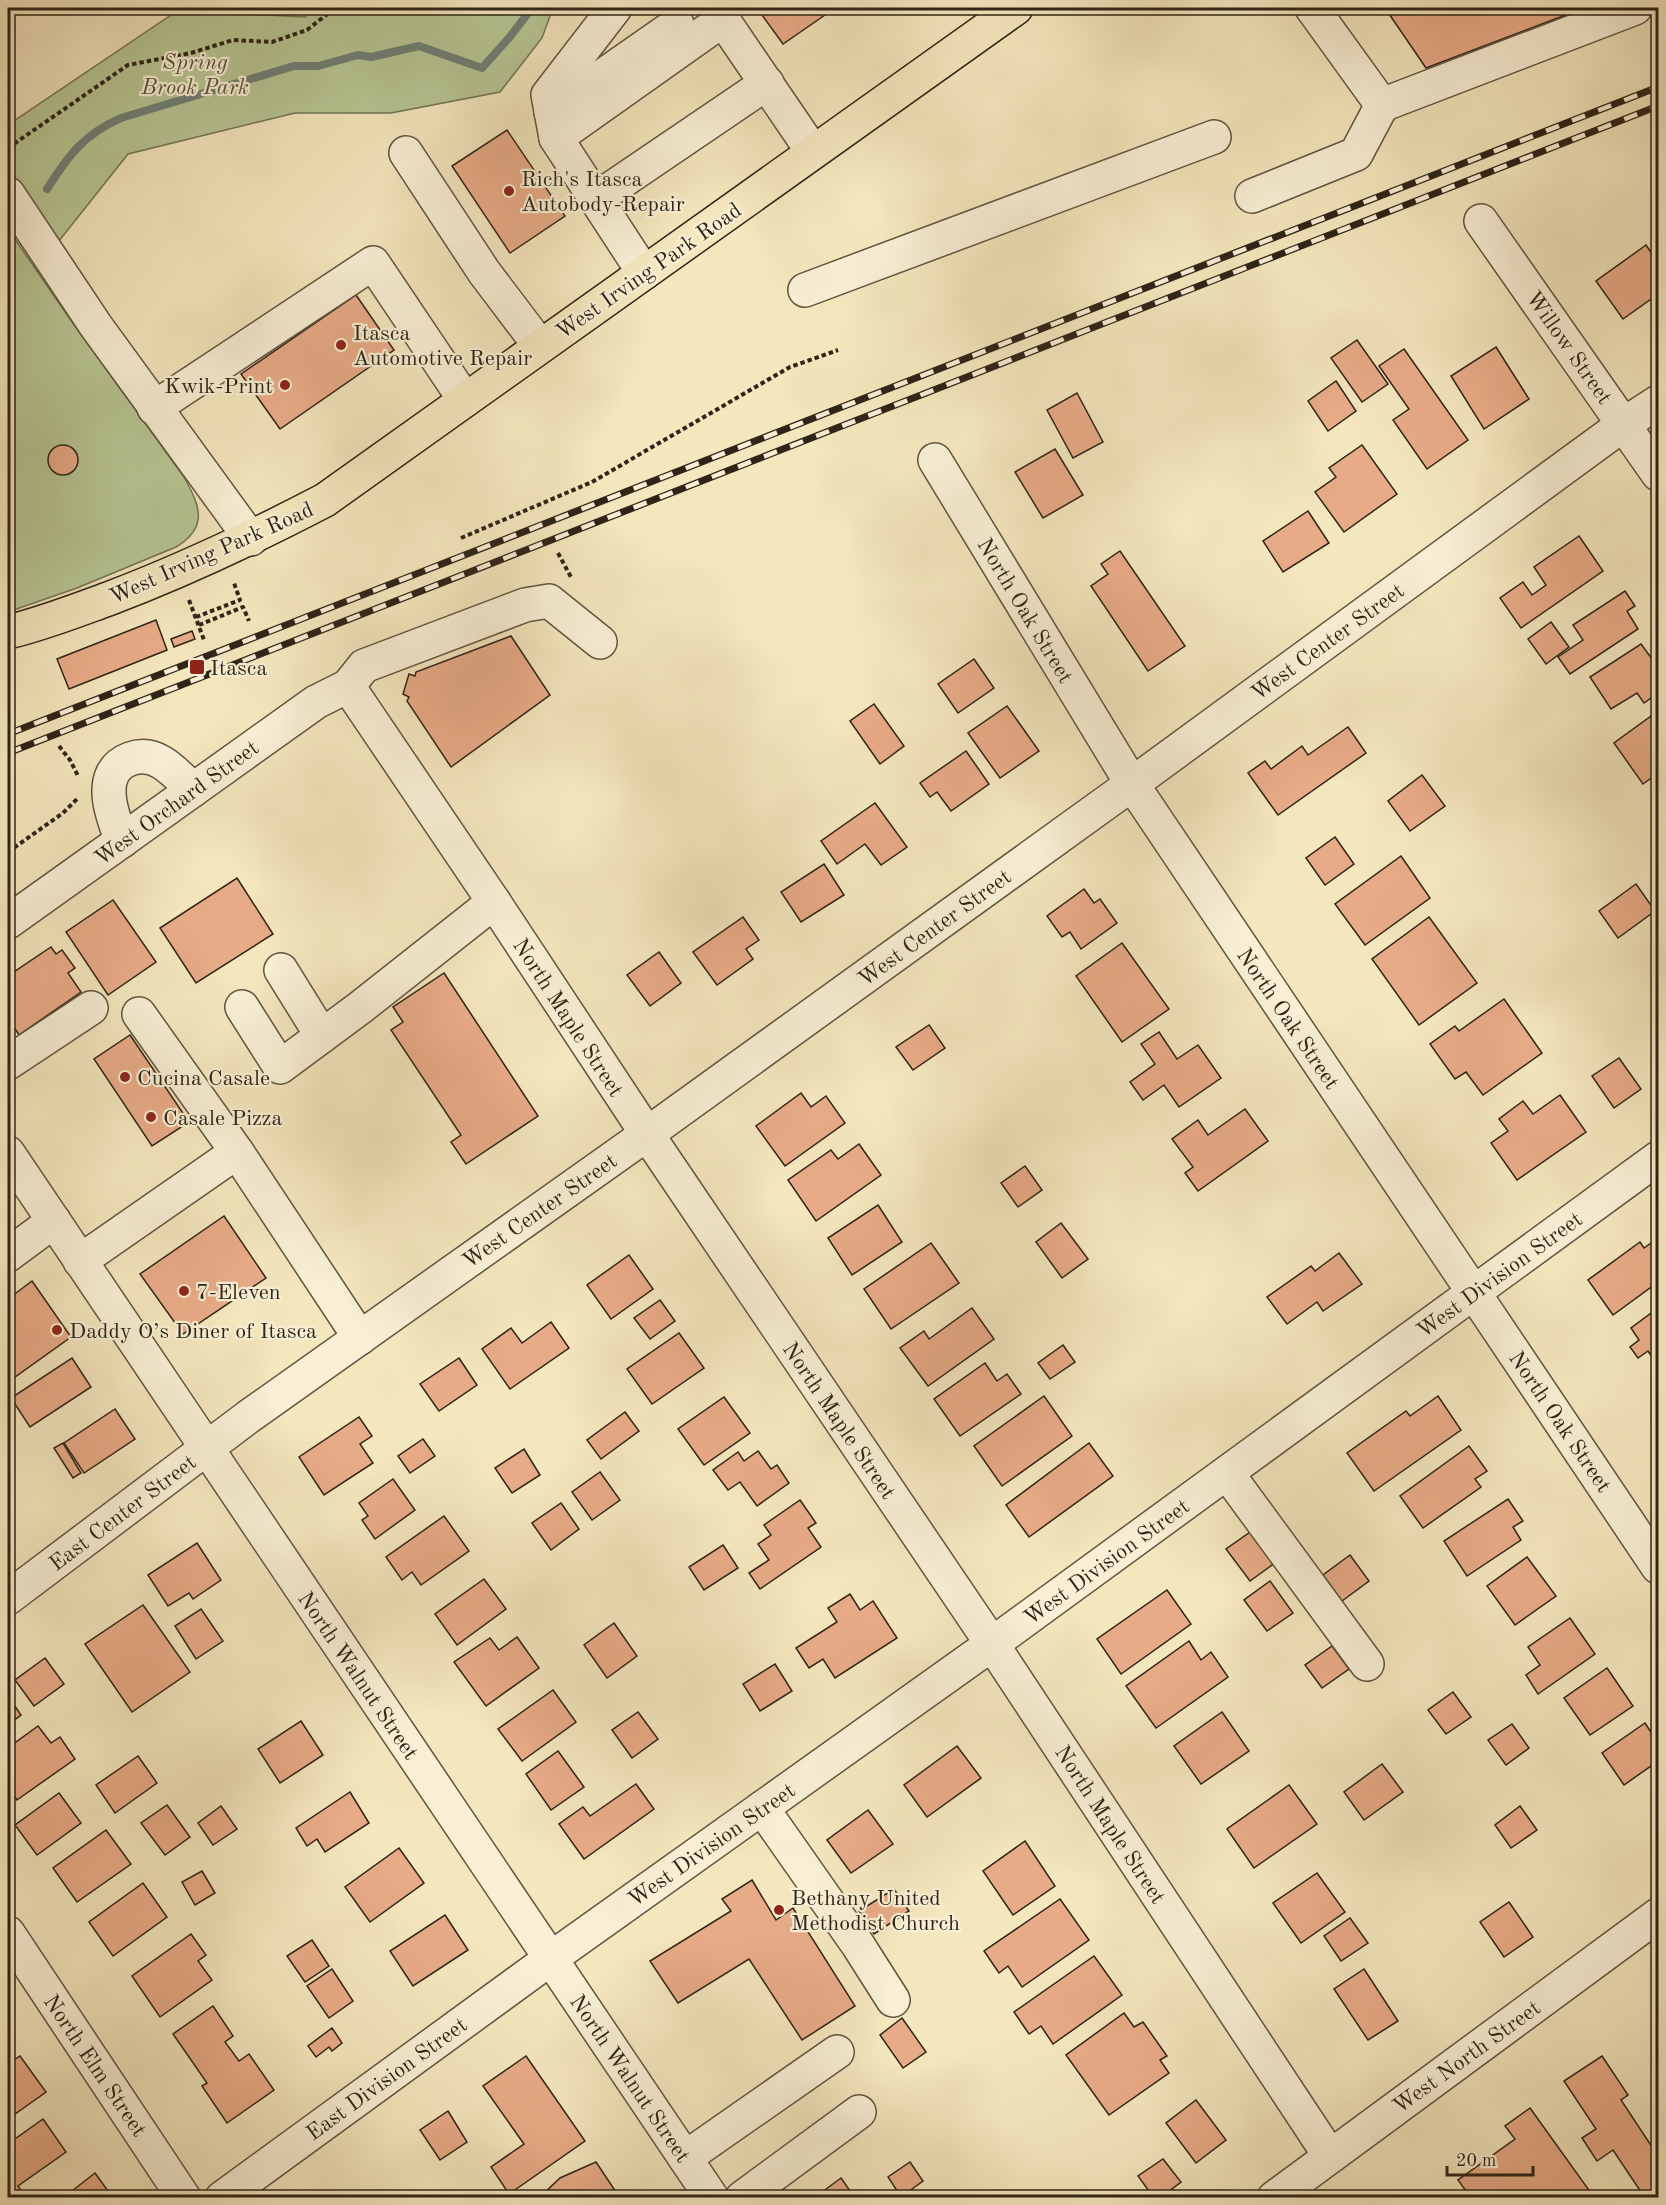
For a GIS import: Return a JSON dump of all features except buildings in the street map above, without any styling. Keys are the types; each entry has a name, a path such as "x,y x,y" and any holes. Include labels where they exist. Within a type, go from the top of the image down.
{"main road":[{"name":"West Irving Park Road","path":"8,632 144,585 250,539 325,500 813,152 998,13"}],"street":[{"path":"615,8 548,95 596,199 644,273"},
{"path":"558,117 575,85 594,62 675,8"},
{"path":"1312,8 1383,105"},
{"path":"1252,196 1356,154 1383,105 1635,8"},
{"path":"558,117 713,11 767,83 813,152"},
{"path":"596,199 767,83"},
{"path":"806,290 1214,137"},
{"path":"406,153 484,272 540,346"},
{"path":"8,194 84,310 250,539"},
{"name":"Willow Street","path":"1481,221 1659,474"},
{"path":"154,408 373,263 465,400"},
{"name":"West Center Street","path":"207,1448 1132,784 1624,424 1659,402"},
{"name":"North Oak Street","path":"935,460 1132,784 1659,1567"},
{"path":"348,686 364,666 525,605 549,601 600,642"},
{"name":"West Orchard Street","path":"8,922 316,702 348,686"},
{"name":"North Maple Street","path":"348,686 494,902 646,1134 992,1644 1330,2156"},
{"path":"122,841 108,804 111,777 119,765 130,759 144,756 159,761 193,790"},
{"path":"242,1007 280,1067 494,902"},
{"path":"281,970 322,1036"},
{"path":"8,1062 91,1008"},
{"path":"139,1014 237,1152 360,1338"},
{"path":"80,1261 237,1152"},
{"name":"North Walnut Street","path":"8,1153 712,2198"},
{"name":"West Division Street","path":"550,1959 992,1644 1659,1158"},
{"path":"8,1255 54,1221"},
{"name":"East Center Street","path":"8,1598 207,1448"},
{"path":"1227,1473 1367,1664"},
{"path":"762,1808 858,1945 893,2000"},
{"name":"West North Street","path":"1275,2198 1659,1915"},
{"name":"North Elm Street","path":"8,1933 184,2198"},
{"name":"East Division Street","path":"222,2198 550,1959"},
{"path":"685,2158 837,2052"},
{"path":"742,2198 859,2112"}],"path":[{"path":"8,148 128,65 191,53 233,40 272,42 308,30 335,8"},
{"path":"461,538 592,482 790,367 838,350"},
{"path":"196,617 240,600 234,583"},
{"path":"189,600 204,640"},
{"path":"200,625 243,607 249,621"},
{"path":"59,746 76,771 80,783"},
{"path":"8,852 63,813 78,800 79,792"}],"green space":[{"name":"Spring Brook Park","path":"313,8 553,8 542,38 500,92 391,113 295,113 128,154 51,251 8,185 8,125 177,11 306,17"},
{"path":"8,229 184,477 194,497 198,515 193,532 176,547 77,588 8,612"}],"waterway":[{"path":"47,189 78,147 97,131 121,118 294,66 318,66 358,55 371,57 419,46 482,68 532,8"}],"railway":[{"path":"8,734 1658,87"},
{"path":"8,753 1658,106"}],"place":[{"name":"Rich's Itasca Autobody-Repair","path":"509,191"},
{"name":"Itasca Automotive Repair","path":"341,345"},
{"name":"Kwik-Print","path":"285,385"},
{"name":"Itasca","path":"197,667"},
{"name":"Cucina Casale","path":"125,1077"},
{"name":"Casale Pizza","path":"151,1117"},
{"name":"7-Eleven","path":"184,1291"},
{"name":"Daddy O’s Diner of Itasca","path":"57,1330"},
{"name":"Bethany United Methodist Church","path":"779,1910"}]}
